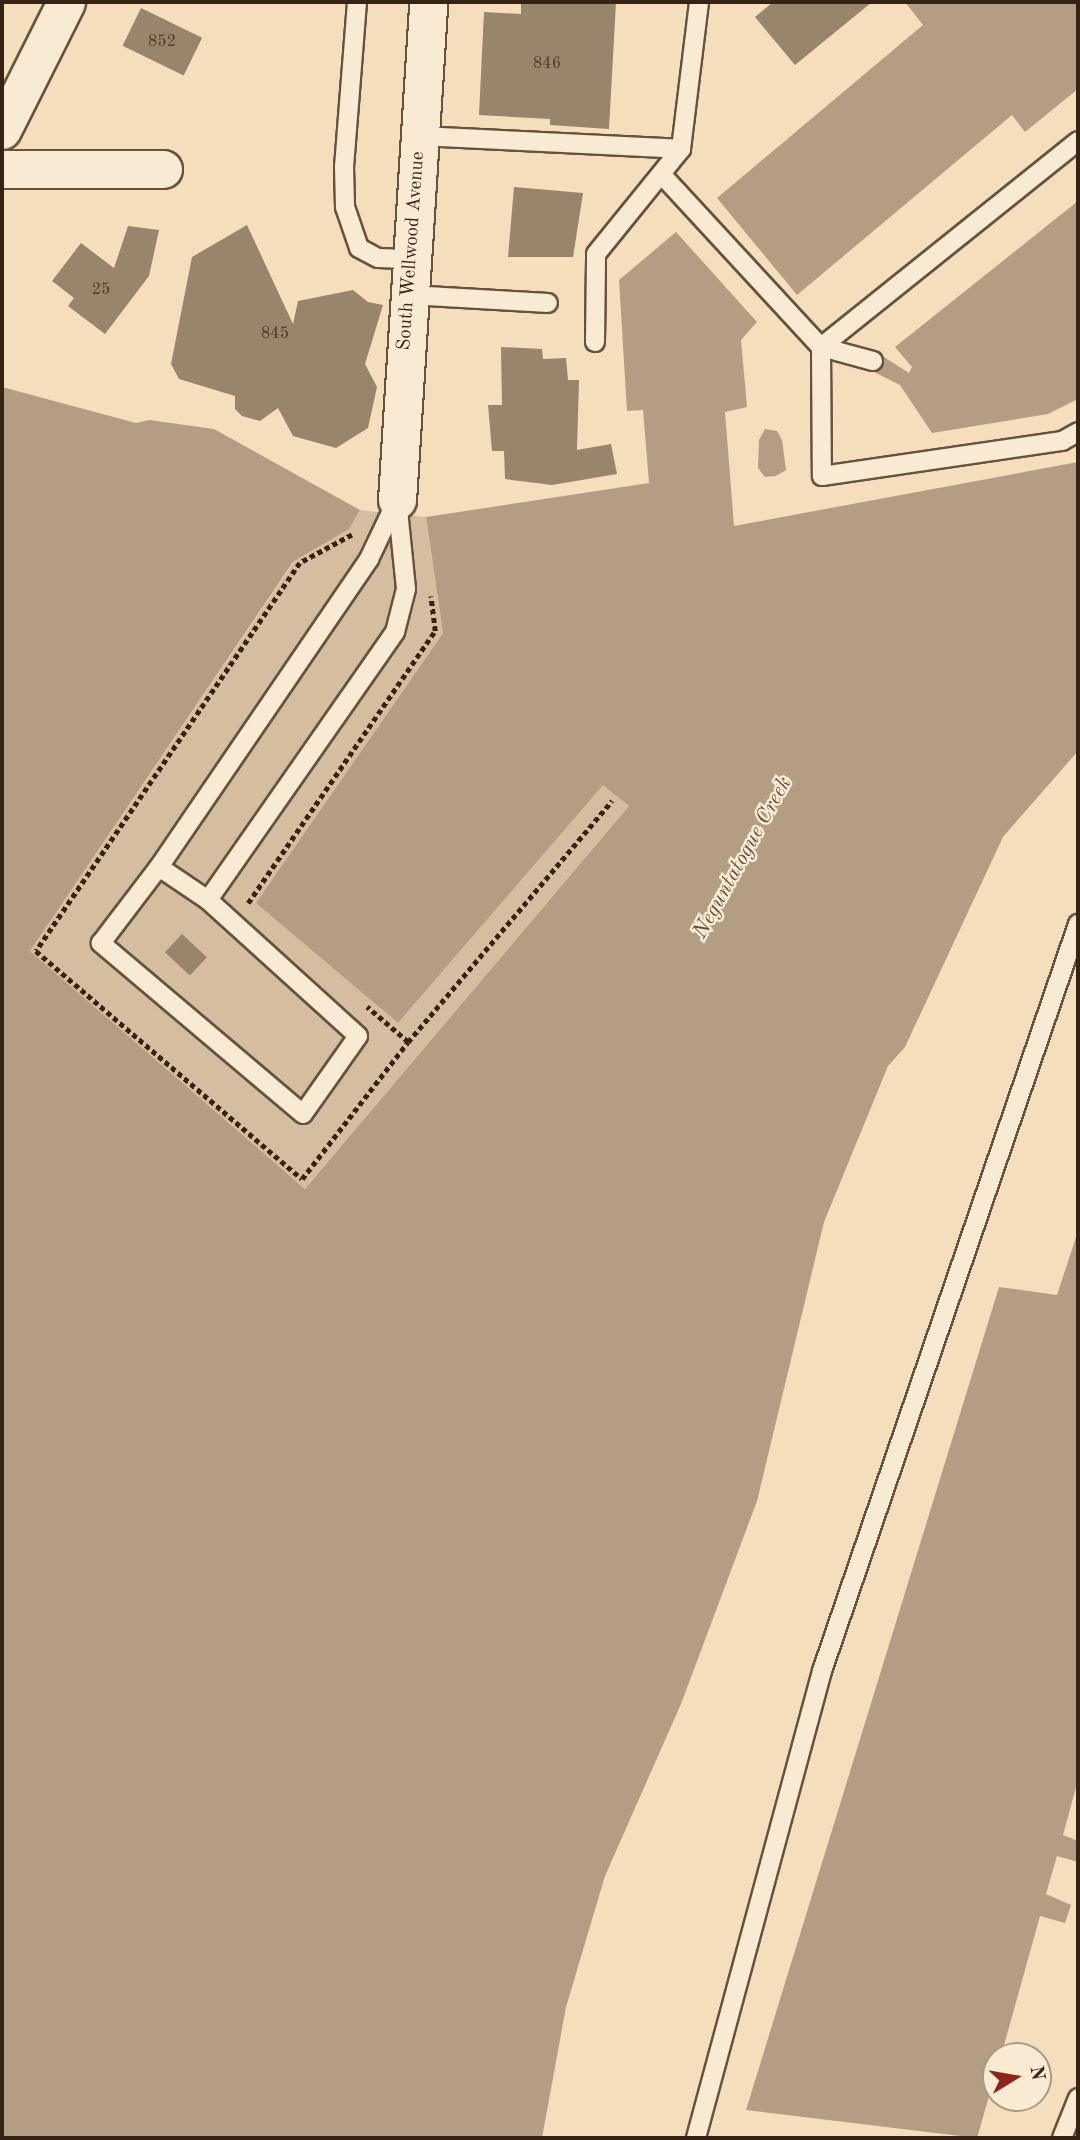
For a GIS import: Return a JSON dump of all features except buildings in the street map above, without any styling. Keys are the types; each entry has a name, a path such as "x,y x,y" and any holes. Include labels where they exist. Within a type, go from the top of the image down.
{"street":[{"path":"2,130 66,2"},
{"name":"South Wellwood Avenue","path":"397,500 428,2"},
{"path":"2,169 163,169"}],"lane":[{"path":"358,2 344,166 345,207 359,248 378,258 412,258"},
{"path":"595,342 596,254 663,176 681,149 699,2"},
{"path":"419,136 681,149"},
{"path":"821,347 1078,141"},
{"path":"663,176 821,347 873,360"},
{"path":"410,295 548,303"},
{"path":"821,347 822,476 1062,441 1078,432"},
{"path":"159,867 208,900 358,1036 303,1114 101,943 159,867 369,559 397,500"},
{"path":"208,900 394,632 406,589 397,500"},
{"path":"696,2138 822,1671 1078,924"},
{"path":"1065,2138 1078,2098"},
{"path":"1065,2138 1078,2135"}],"path":[{"path":"408,1042 612,802"}],"shaded area":[{"path":"360,510 426,517 443,633 257,902 398,1023 603,784 629,806 305,1189 30,951 294,562 349,529"}],"water":[{"path":"905,2 1078,2 1078,89 1025,132 1012,115 797,295 717,198 923,25"},
{"path":"1078,201 1078,399 1048,414 932,433 900,385 866,368 876,352 909,373 912,367 895,347"},
{"name":"Neguntatogue Creek","path":"676,232 757,322 741,340 747,407 725,412 734,526 1078,462 1078,751 1003,837 905,1047 888,1066 824,1222 757,1501 681,1704 605,1876 566,2007 542,2138 2,2138 2,387 136,423 149,420 214,429 360,510 349,529 293,562 30,951 305,1189 629,806 603,785 398,1023 256,903 443,633 426,517 649,483 643,410 627,411 619,280"},
{"path":"765,429 777,431 782,440 786,470 776,476 765,477 758,468 759,440"},
{"path":"1078,1231 1078,1780 1063,1835 1078,1841 1078,1862 1057,1856 1046,1894 1071,1905 1065,1923 1040,1916 1005,2042 982,2042 982,2112 984,2112 977,2138 746,2110 999,1287 1057,1295"}]}
